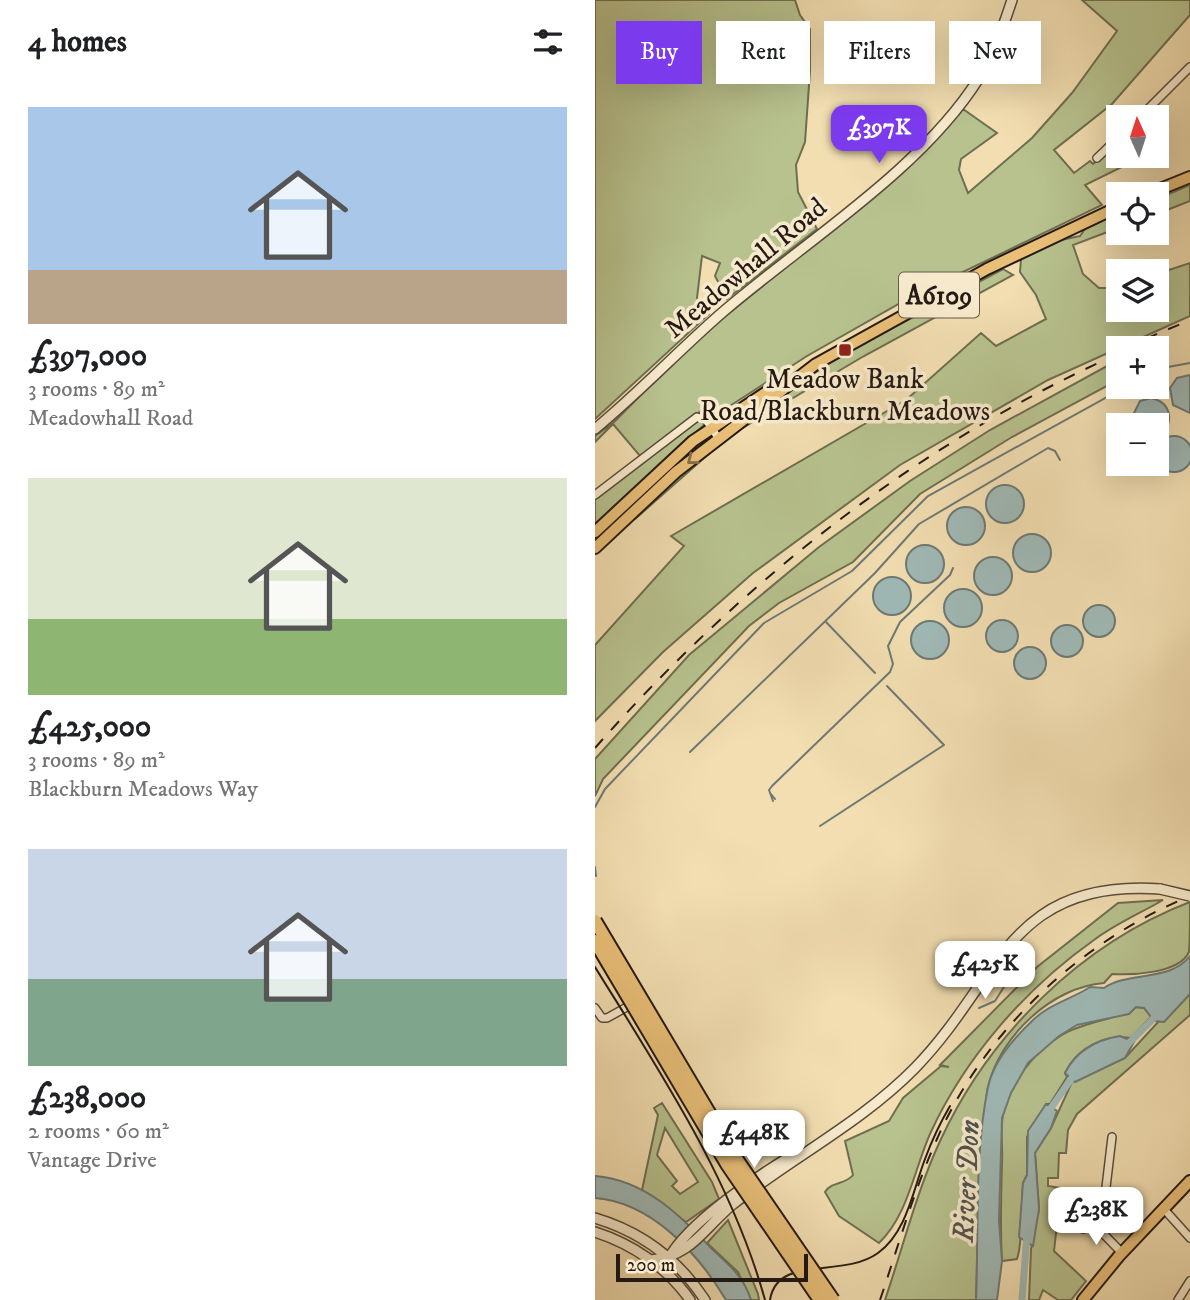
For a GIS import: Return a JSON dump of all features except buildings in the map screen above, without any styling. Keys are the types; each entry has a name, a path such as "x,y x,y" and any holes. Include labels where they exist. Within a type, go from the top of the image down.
{"highway":[{"path":"595,921 737,1160 833,1300"},
{"path":"595,941 727,1164 820,1300"}],"main road":[{"path":"1169,186 1190,177"},
{"name":"A6109","path":"595,548 676,472 793,379 859,338 987,269 1106,212"},
{"name":"A6109","path":"595,532 660,469 712,428 770,389 793,379"},
{"path":"609,519 618,528"},
{"path":"1083,1300 1122,1253 1190,1181"}],"street":[{"name":"Meadowhall Road","path":"595,429 725,310 826,230 936,133 980,77 996,46 1012,0"},
{"path":"1152,105 1190,67"},
{"path":"1097,158 1106,149"},
{"path":"595,495 692,419 702,417 719,439"},
{"path":"651,1260 669,1258 703,1227 828,1138 915,1068 956,1017 998,955 1043,915 1090,894 1124,888 1160,889 1190,896"},
{"path":"595,1008 602,1018 607,1018 641,999"},
{"path":"1083,1229 1104,1204 1112,1137"},
{"path":"1163,1208 1190,1238"},
{"path":"595,1218 627,1230 654,1246 681,1269 705,1300"},
{"path":"1091,1221 1122,1253"},
{"path":"617,1240 627,1230"},
{"path":"595,1232 617,1240 651,1260 690,1300"},
{"path":"654,1246 682,1247"},
{"path":"681,1269 682,1247"},
{"path":"669,1258 675,1282"},
{"path":"1178,1300 1190,1281"}],"green space":[{"path":"595,0 795,0 804,21 716,21 716,84 809,84 805,142 796,165 798,192 817,229 727,299 715,276 720,263 702,256 697,298 709,314 595,419"},
{"path":"1082,0 1190,0 1190,15 1112,104 1106,105 1106,109 1054,150 1074,173 1090,161 1093,164 1106,153 1106,168 1120,168 1085,185 1102,205 911,297 807,356 716,415 701,411 640,456 613,424 595,442 595,436 613,423 696,341 872,197 934,140 963,109 997,133 961,159 959,170 968,193 1032,138 1072,93 1117,31"},
{"path":"1190,185 1190,201 1169,209 1169,194"},
{"path":"1106,219 1106,233 1073,245 1083,274 1099,288 1106,288 1106,322 1169,322 1169,270 1190,263 1190,316 1146,336 1106,336 1106,354 1048,380 900,465 753,573 663,652 595,721 595,645 684,546 671,536 906,400 981,333 996,346 1046,319 1036,295 1020,272 1021,259 1051,242 1080,236 1085,229"},
{"path":"1003,269 1013,275 864,356 729,436 635,519 679,475 786,391 844,354"},
{"path":"1106,367 1106,386 1012,437 920,494 853,562 779,603 749,626 603,779 595,796 595,759 689,655 819,547 910,481 990,430"},
{"path":"700,419 705,424 595,524 595,496"},
{"path":"1163,900 1111,929 1069,959 1021,1002 979,1051 944,1106 930,1134 904,1206 889,1232 879,1243 839,1216 825,1192 853,1175 845,1141 889,1121 903,1098 941,1066 949,1067 940,1065 1037,967 1118,903"},
{"path":"1190,902 1189,952 1184,959 1154,972 1112,974 1104,983 1066,994 1048,1004 1016,1033 994,1068 986,1096 982,1146 976,1300 885,1300 932,1158 961,1100 985,1064 1043,997 1076,968 1112,942 1150,920"},
{"path":"1190,994 1190,1015 1077,1114 1068,1130 1066,1153 1059,1153 1058,1178 1048,1178 1048,1186 1061,1188 1054,1251 1086,1281 1071,1300 1058,1300 1043,1290 1039,1300 1029,1300 1031,1249 1039,1209 1035,1153 1051,1128 1072,1082 1125,1058 1159,1021 1164,1021"},
{"path":"1136,1007 1144,1008 1152,1016 1131,1038 1101,1041 1077,1056 1065,1073 1067,1077 1050,1104 1046,1104 1027,1137 1027,1175 1023,1183 1019,1252 1017,1259 1002,1261 1002,1127 1003,1115 1012,1091 1025,1069 1051,1042 1070,1031"},
{"path":"662,1103 712,1182 719,1199 686,1222 642,1190 658,1115 654,1108","holes":["665,1128 698,1182 680,1194 672,1186 677,1181 657,1155"]},
{"path":"728,1220 759,1300 751,1300 738,1272 707,1243"}],"water":[{"path":"1190,375 1190,413 1173,405 1170,388 1177,378"},
{"path":"1156,399 1164,404 1168,413 1134,413 1140,401"},
{"path":"1169,437 1181,437 1191,447 1191,461 1181,471 1169,471"},
{"path":"1005,485 1018,491 1024,504 1018,517 1005,523 992,517 986,504 992,491"},
{"path":"966,507 979,513 985,526 979,539 966,545 953,539 947,526 953,513"},
{"path":"1032,534 1045,540 1051,553 1045,566 1032,572 1019,566 1013,553 1019,540"},
{"path":"925,545 938,551 944,564 938,577 925,583 912,577 906,564 912,551"},
{"path":"993,557 1006,563 1012,576 1006,589 993,595 980,589 974,576 980,563"},
{"path":"892,577 905,583 911,596 905,609 892,615 879,609 873,596 879,583"},
{"path":"963,589 976,595 982,608 976,621 963,627 950,621 944,608 950,595"},
{"path":"1099,605 1110,610 1115,621 1110,632 1099,637 1088,632 1083,621 1088,610"},
{"path":"1002,620 1013,625 1018,636 1013,647 1002,652 991,647 986,636 991,625"},
{"path":"930,621 943,627 949,640 943,653 930,659 917,653 911,640 917,627"},
{"path":"1067,625 1078,630 1083,641 1078,652 1067,657 1056,652 1051,641 1056,630"},
{"path":"1030,647 1041,652 1046,663 1041,674 1030,679 1019,674 1014,663 1019,652"},
{"path":"1190,956 1190,994 1164,1022 1154,1021 1144,1008 1136,1007 1129,1014 1077,1025 1059,1036 1028,1063 1011,1093 1002,1118 999,1221 1002,1261 997,1300 976,1300 981,1140 988,1087 999,1060 1025,1028 1053,1006 1090,987 1104,988 1125,979 1171,970"},
{"path":"1120,1036 1134,1042 1125,1058 1075,1082 1065,1073 1075,1058 1088,1048 1103,1040"},
{"path":"1046,1104 1057,1111 1051,1128 1035,1153 1039,1209 1033,1246 1019,1237 1023,1183 1027,1175 1028,1131"},
{"path":"595,1176 630,1184 674,1212 735,1272 751,1300 726,1300 688,1249 654,1220 636,1209 595,1198"}],"waterway":[{"path":"1169,367 1190,363"},
{"path":"595,807 605,789 764,623 852,571 928,496 1106,398"},
{"path":"690,752 875,573 919,524 1048,448 1055,451 1060,460"},
{"path":"773,801 769,790 772,786 890,672 893,664 888,646 900,622 950,575 953,568"},
{"path":"826,622 875,673"},
{"path":"820,826 944,745 887,686"},
{"path":"771,794 775,799"},
{"path":"595,867 596,876"},
{"path":"979,1008 995,1001 1009,979"},
{"path":"1127,1045 1158,1014"},
{"path":"1049,1111 1074,1075"},
{"path":"1022,1300 1027,1234"}],"tram line":[{"path":"595,967 669,1087 714,1170 734,1212 765,1300"},
{"path":"770,1300 775,1286 785,1277 798,1272 863,1261 888,1244 908,1210 930,1145 950,1106"}],"railway":[{"path":"1152,336 1190,320"},
{"path":"595,748 709,630 771,575 836,523 972,430 1106,360"},
{"path":"880,1300 937,1139 957,1099 981,1061 1009,1026 1041,993 1075,964 1111,938 1190,896"}],"place":[{"name":"Meadow Bank Road/Blackburn Meadows","path":"845,350"}],"water label":[{"name":"River Don","path":"966,1181"}]}
